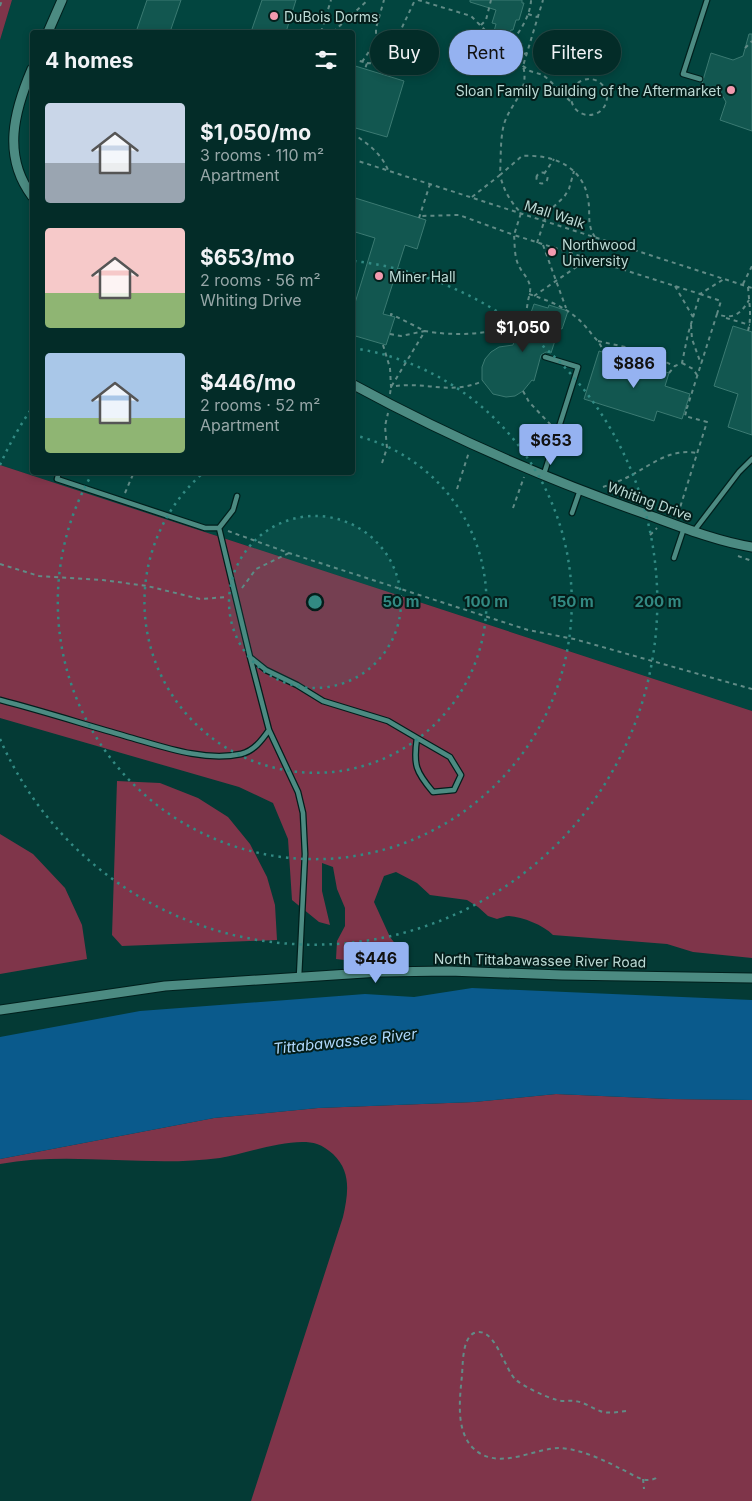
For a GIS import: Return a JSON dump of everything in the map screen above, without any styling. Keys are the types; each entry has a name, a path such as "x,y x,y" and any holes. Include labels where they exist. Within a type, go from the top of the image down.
{"street":[{"path":"49,30 62,0"},
{"path":"30,73 22,91 15,118 13,136 14,155 30,192"},
{"name":"Whiting Drive","path":"355,386 471,444 543,476 684,528 738,545 752,547"},
{"name":"North Tittabawassee River Road","path":"0,1010 164,986 380,972 449,971 562,976 752,978"}],"lane":[{"path":"700,79 683,74 707,0"},
{"path":"543,476 578,367 546,357"},
{"path":"694,531 739,472 752,459"},
{"path":"58,475 57,479 205,528 219,528"},
{"path":"572,513 580,490"},
{"path":"237,496 232,510 219,528 269,730 298,792 303,813 305,854 299,978"},
{"path":"674,558 684,528"},
{"path":"250,657 266,670 323,700 388,721 418,738 450,757 461,775 454,790 434,792 420,776 414,756 418,738"},
{"path":"0,700 196,754 224,756 243,753 260,743 269,730"}],"path":[{"path":"0,6 2,0"},
{"path":"322,30 331,0"},
{"path":"335,30 368,0"},
{"path":"362,62 376,38 376,28 384,0"},
{"path":"355,60 378,64 388,57 416,0 471,16 485,30"},
{"path":"481,25 486,20 491,0"},
{"path":"519,30 525,23 531,0"},
{"path":"391,316 391,314 425,331 443,335 463,335 486,332 507,326 516,322 524,315 530,287 526,276 518,266 514,235 521,213 503,189 500,175 504,124 524,86 525,72 523,66 543,0"},
{"path":"528,14 538,17"},
{"path":"745,48 752,41"},
{"path":"523,54 527,53"},
{"path":"365,69 367,63"},
{"path":"523,66 530,71 543,75 571,102 578,112 589,116 604,108 608,97 607,91 599,81 587,78 576,84 572,89 571,102"},
{"path":"355,135 381,157 388,170"},
{"path":"472,197 522,156 545,156 568,166 582,181 589,200 589,226 595,237"},
{"path":"544,174 547,176 546,182 540,183 537,180 537,176 541,173 544,174 554,159"},
{"name":"Mall Walk","path":"355,160 752,288"},
{"path":"537,243 547,213 569,189 574,172"},
{"path":"430,184 419,217 459,215 543,245 721,301 685,416 707,422 678,515 650,535"},
{"path":"543,245 566,310"},
{"path":"534,296 588,259"},
{"path":"742,285 752,268"},
{"path":"682,363 700,294 724,279"},
{"path":"675,286 693,317"},
{"path":"748,287 750,325 748,331"},
{"path":"529,294 571,312 588,329 602,347 603,352"},
{"path":"726,318 738,314 744,309 749,300"},
{"path":"717,314 750,325"},
{"path":"691,323 692,339 701,364"},
{"path":"390,334 401,336 425,331"},
{"path":"391,387 425,331"},
{"path":"598,342 625,347 653,356 675,366"},
{"path":"382,462 386,448 385,426 391,387 390,368 383,344"},
{"path":"669,373 675,366 682,363 693,368 698,376"},
{"path":"391,387 404,384 447,389 471,386 483,381"},
{"path":"522,391 529,402 550,424 542,444 542,454"},
{"path":"457,489 471,444"},
{"path":"600,488 629,476 675,452 697,453"},
{"path":"514,508 524,476 531,470"},
{"path":"123,500 133,475"},
{"path":"219,528 289,553 528,630 574,639 752,689"},
{"path":"0,564 39,576 103,580 147,586 200,599 235,596 256,569 289,553"},
{"path":"626,1411 601,1412 575,1401 558,1401 546,1397 517,1380 508,1370 491,1337 482,1332 474,1334 467,1339 463,1358 461,1424 473,1448 483,1454 496,1458 509,1459 561,1448 582,1453 643,1479 656,1478"},
{"path":"643,1479 644,1488"}],"shaded area":[{"path":"0,0 12,0 0,40"},
{"name":"Northwood University","path":"12,0 752,0 752,711 31,475 355,475 355,30 30,30 30,475 0,465 0,40"},
{"path":"0,465 752,711 752,958 693,952 667,944 553,935 538,925 520,918 509,916 497,919 488,916 467,900 430,895 417,883 396,872 384,876 374,902 390,937 403,954 396,962 362,962 336,959 337,941 345,926 345,908 337,889 333,867 322,863 322,891 330,925 319,922 292,900 288,839 273,803 239,787 0,718"},
{"path":"117,781 160,783 198,798 228,817 250,844 267,877 275,905 277,940 122,946 112,935"},
{"path":"0,834 33,854 65,888 82,925 87,959 0,974"},
{"path":"556,1094 670,1099 752,1100 752,1501 251,1501 343,1217 347,1184 346,1176 339,1161 333,1154 317,1144 295,1142 269,1146 220,1158 193,1161 54,1159 0,1164 0,1159 214,1118 318,1108 474,1102"}],"water":[{"name":"Tittabawassee River","path":"472,988 752,1000 752,1100 670,1099 556,1094 474,1102 318,1108 214,1118 0,1159 0,1037 140,1011 365,994 414,997"}],"building":[{"path":"147,0 181,0 171,30 137,30"},
{"name":"DuBois Dorms","path":"262,0 296,0 287,30 252,30"},
{"path":"470,0 522,0 522,3 524,3 519,20 516,20 513,30 494,30 496,24 492,23 496,10 470,2"},
{"name":"Sloan Family Building of the Aftermarket","path":"749,34 752,34 752,131 720,120 726,102 721,93 701,87 711,53 733,60 743,56"},
{"path":"355,66 370,71 370,75 384,75 404,81 387,137 355,128"},
{"name":"Miner Hall","path":"355,198 426,220 417,249 405,245 383,314 395,317 386,345 355,336 355,303 375,238 355,232"},
{"path":"534,304 548,308 549,305 568,311 562,329 559,328 551,353 546,352 541,355 534,381 532,380 523,391 515,396 506,397 493,394 482,380 482,367 485,359 499,347 513,345 520,321 527,324"},
{"path":"733,326 752,332 752,435 728,427 738,394 714,386"},
{"path":"599,351 669,373 665,386 690,394 682,419 657,411 654,421 584,399"}],"place":[{"name":"DuBois Dorms","path":"274,16"},
{"name":"Sloan Family Building of the Aftermarket","path":"731,90"},
{"name":"Northwood University","path":"552,252"},
{"name":"Miner Hall","path":"379,276"}]}
